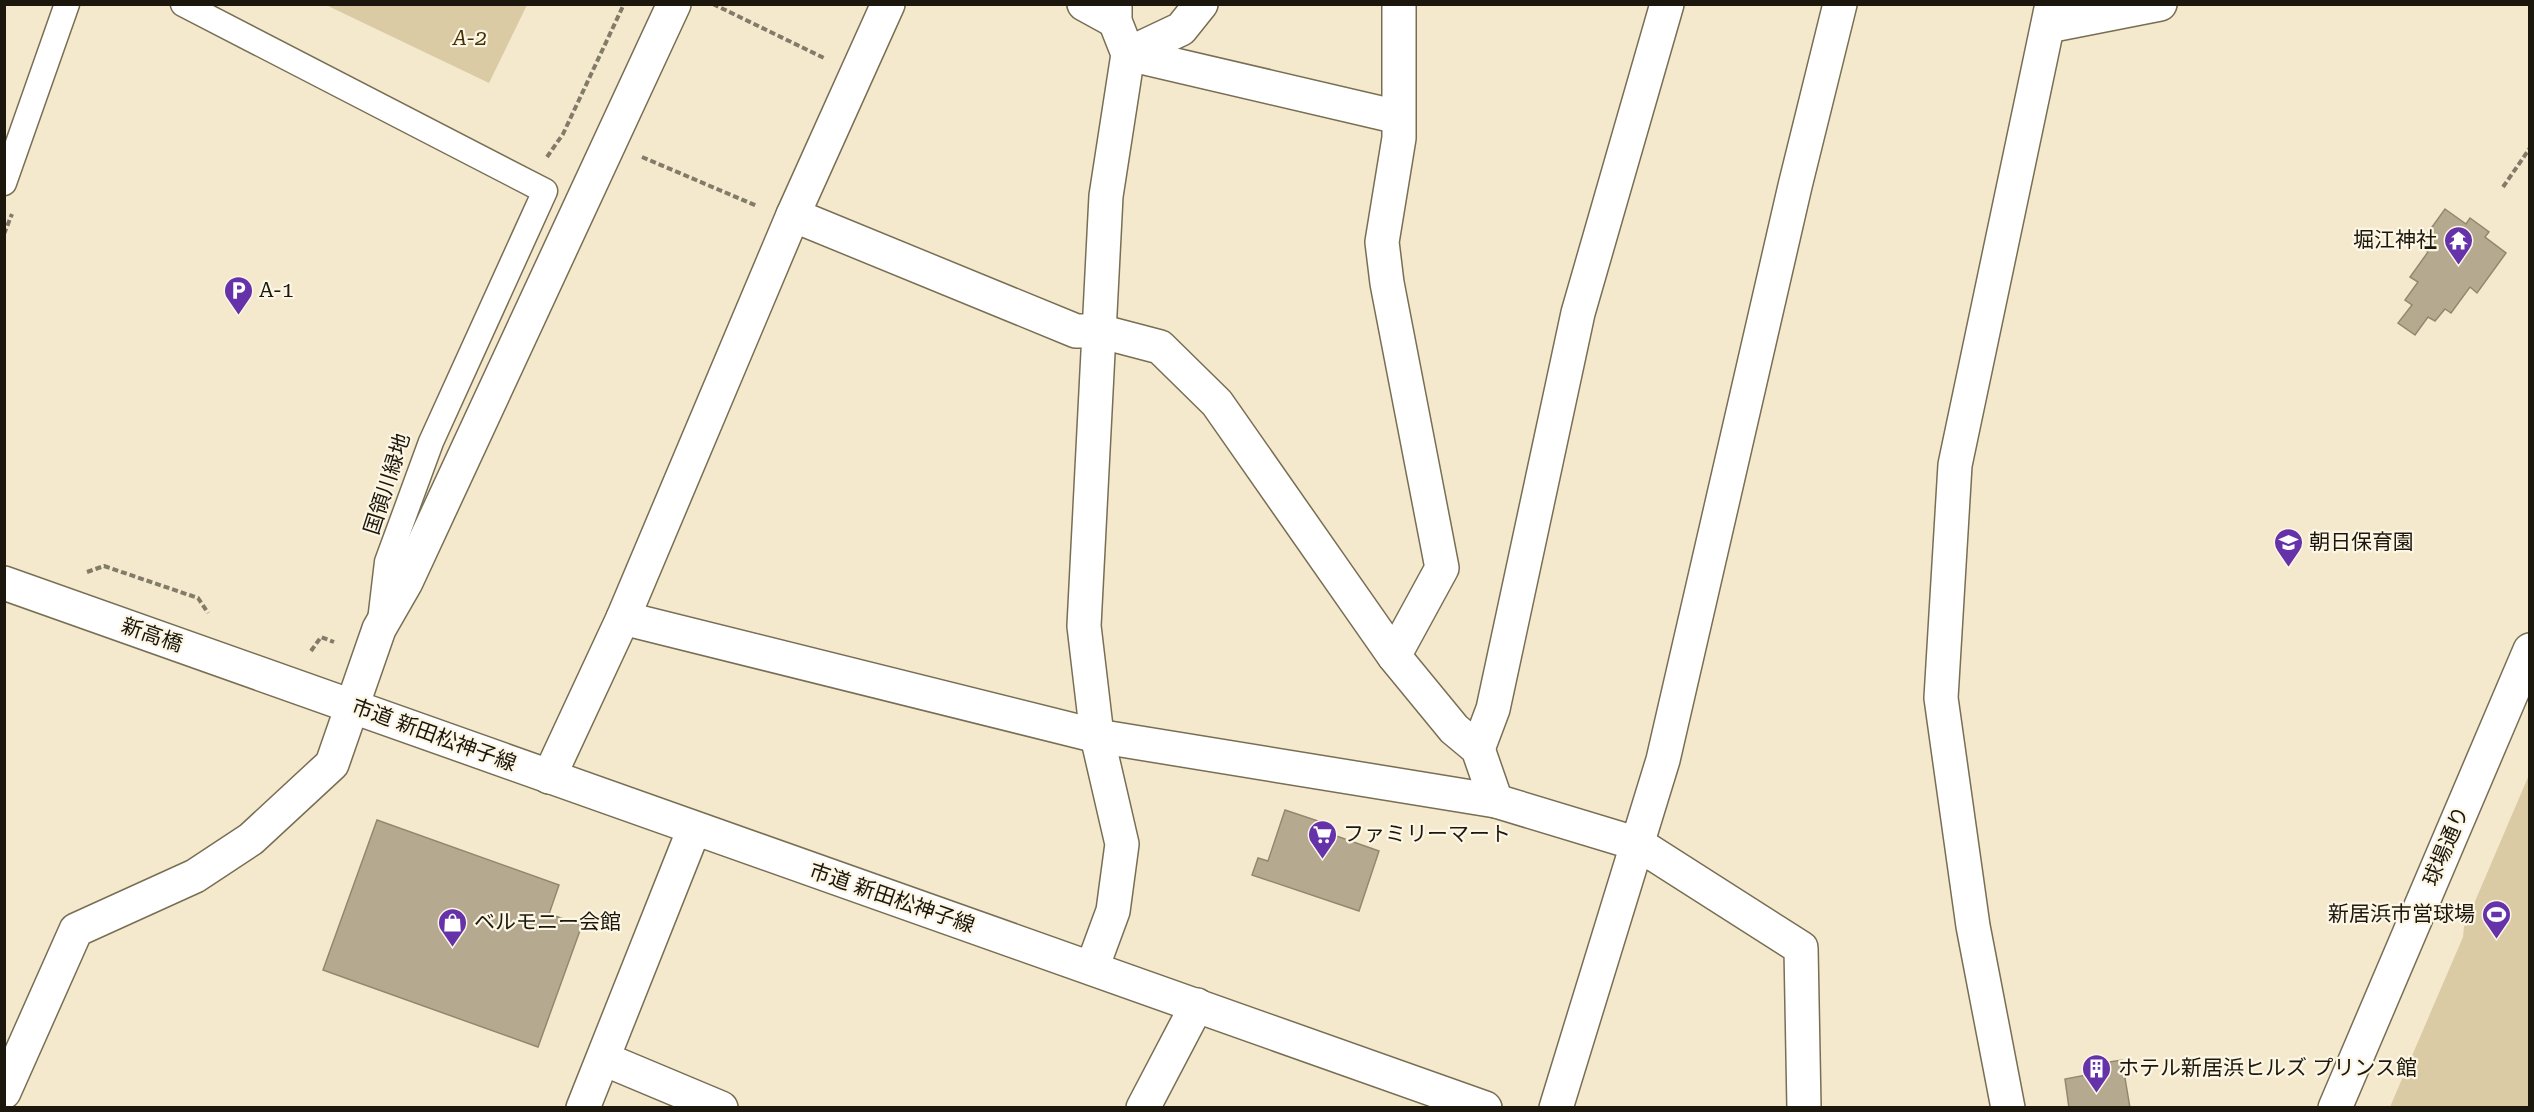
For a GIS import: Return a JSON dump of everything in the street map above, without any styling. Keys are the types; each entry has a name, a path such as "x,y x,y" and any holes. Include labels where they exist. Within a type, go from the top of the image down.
{"street":[{"path":"4,1092 76,930 195,876 251,839 332,764 379,629 406,582 674,4"},
{"path":"549,777 623,618 792,217 888,4"},
{"path":"1084,4 1115,13 1128,54 1106,196 1084,626 1097,736 1122,844 1113,910 1092,968"},
{"path":"1128,54 1181,29 1201,4"},
{"path":"1394,656 1442,568 1387,283 1382,242 1399,138 1399,4"},
{"path":"1478,749 1493,709 1578,313 1667,4"},
{"path":"1556,1107 1663,760 1795,186 1840,4"},
{"path":"2008,1107 1973,926 1941,698 1955,465 2050,15 2160,4"},
{"path":"1128,54 1398,117"},
{"path":"792,217 1076,331 1099,331 1160,347 1217,403 1394,656 1454,729 1478,749 1496,801"},
{"name":"新高橋","path":"4,583 299,687"},
{"path":"623,618 1097,736 1496,801 1638,844 1801,948 1804,1107"},
{"name":"球場通り","path":"2335,1107 2529,650"},
{"name":"市道 新田松神子線","path":"299,687 694,829 1485,1107"},
{"path":"583,1107 694,829"},
{"path":"1143,1107 1197,1005"},
{"path":"604,1059 721,1107"}],"lane":[{"path":"4,183 68,4"},
{"path":"183,4 545,191 431,442 387,562 379,629"}],"path":[{"path":"535,186 549,153 563,134 624,4"},
{"path":"713,4 857,74"},
{"path":"2503,188 2529,148"},
{"path":"639,155 792,217"},
{"path":"76,569 86,573 104,566 198,598 206,612 216,616"},
{"path":"302,647 312,651 321,637 336,643 341,633"}],"green space":[{"name":"A-2","path":"326,5 527,5 489,83"},
{"name":"新居浜市営球場","path":"2529,775 2529,1107 2390,1107 2463,937 2464,927"}],"building":[{"name":"堀江神社","path":"2445,209 2466,224 2470,218 2489,232 2485,237 2506,253 2477,293 2470,287 2451,313 2445,309 2435,321 2428,317 2415,335 2398,323 2412,305 2405,300 2418,282 2410,277 2428,252 2419,245"},
{"name":"ファミリーマート","path":"1285,810 1327,824 1325,832 1379,851 1359,911 1252,875 1258,858 1268,861"},
{"name":"ベルモニー会館","path":"377,820 559,885 549,914 582,925 538,1047 323,970"},
{"name":"ホテル新居浜ヒルズ プリンス館","path":"2122,1060 2130,1108 2069,1108 2065,1079 2097,1073 2095,1064"}],"place":[{"name":"堀江神社","path":"2458,266"},
{"name":"A-1","path":"238,316"},
{"name":"朝日保育園","path":"2288,568"},
{"name":"ファミリーマート","path":"1322,860"},
{"name":"新居浜市営球場","path":"2496,940"},
{"name":"ベルモニー会館","path":"453,948"},
{"name":"ホテル新居浜ヒルズ プリンス館","path":"2097,1094"}]}
